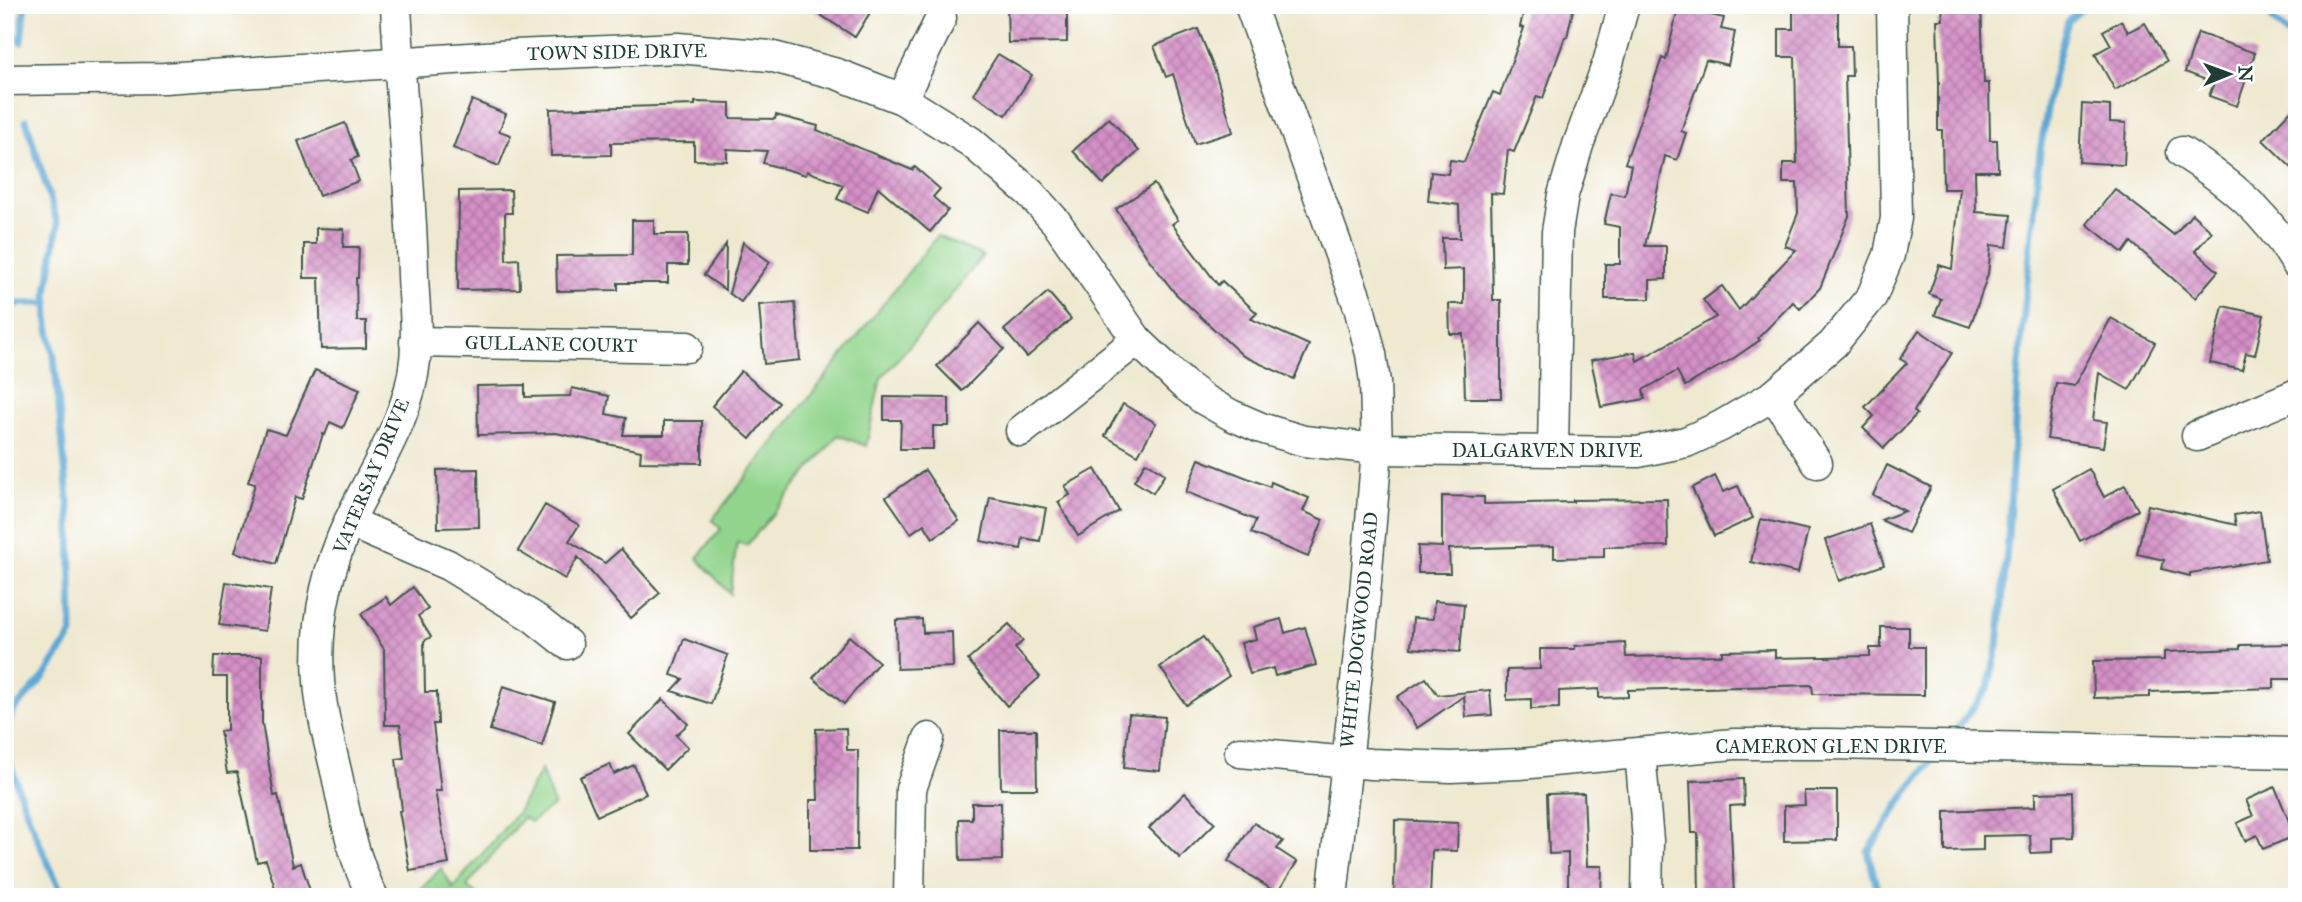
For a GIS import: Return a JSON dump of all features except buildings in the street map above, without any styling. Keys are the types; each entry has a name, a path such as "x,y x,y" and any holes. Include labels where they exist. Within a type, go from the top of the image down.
{"street":[{"name":"VATERSAY DRIVE","path":"373,897 354,851 319,684 318,642 321,608 332,566 349,522 382,460 398,421 415,362 413,253 396,5"},
{"name":"WHITE DOGWOOD ROAD","path":"1250,5 1359,307 1375,382 1377,449 1363,618 1332,897"},
{"path":"1553,450 1557,232 1563,195 1608,63 1624,5"},
{"name":"DALGARVEN DRIVE","path":"1377,449 1638,452 1686,442 1721,426 1774,395 1833,344 1854,320 1872,296 1889,255 1896,219 1892,5"},
{"path":"902,99 941,18"},
{"name":"TOWN SIDE DRIVE","path":"5,80 164,78 643,49 699,49 770,56 806,65 902,99 971,142 1030,193 1056,222 1137,340 1203,399 1230,415 1261,428 1304,441 1377,449"},
{"path":"2182,152 2217,174 2241,194 2262,215 2297,264"},
{"path":"1021,431 1137,340"},
{"name":"GULLANE COURT","path":"415,342 687,346"},
{"path":"2197,436 2297,394"},
{"path":"1774,395 1817,463"},
{"path":"349,522 449,565 533,617 567,644"},
{"path":"909,897 911,789 929,738"},
{"name":"CAMERON GLEN DRIVE","path":"1240,752 1346,762 1451,767 1520,764 1734,744 2297,753"},
{"path":"1640,753 1648,840 1647,897"}],"green space":[{"path":"937,236 983,256 881,378 866,446 838,435 747,545 737,542 730,594 697,558 721,529 712,520"},
{"path":"541,770 554,805 531,822 523,817 467,886 480,897 414,897 441,868 453,888 518,812"}],"waterway":[{"path":"21,42 25,5"},
{"path":"1950,738 1988,688 1998,646 2018,374 2040,151 2052,81 2068,21 2086,5"},
{"path":"2265,5 2274,21 2297,44"},
{"path":"5,738 12,712 44,677 72,634 70,519 54,357 48,324 47,292 58,225 26,120"},
{"path":"5,304 48,303"},
{"path":"5,743 30,821 64,897"},
{"path":"1879,897 1868,852 1907,792 1936,756"}]}
